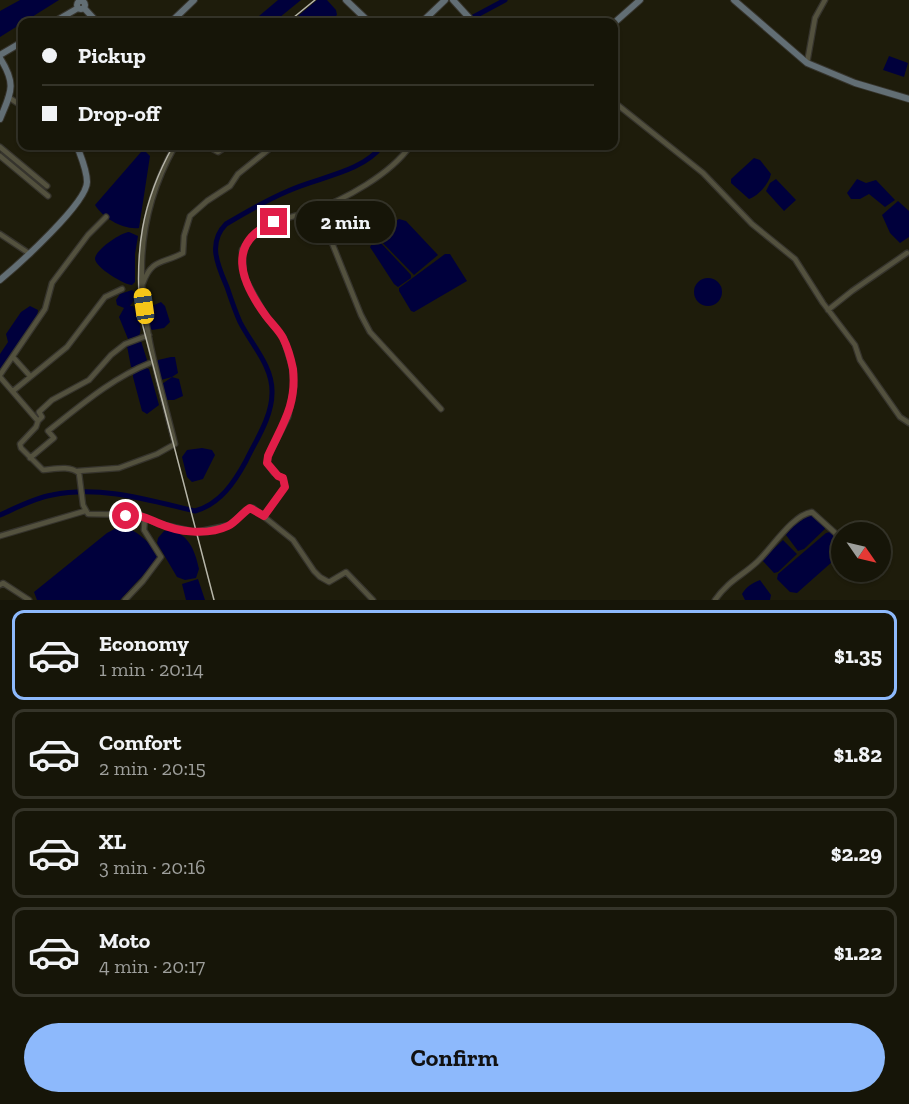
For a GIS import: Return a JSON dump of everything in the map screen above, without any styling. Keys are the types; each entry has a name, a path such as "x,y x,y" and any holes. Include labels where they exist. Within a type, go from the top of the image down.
{"street":[{"path":"175,18 194,0"},
{"path":"348,2 356,0"},
{"path":"426,18 445,0"},
{"path":"618,19 640,0"},
{"path":"734,0 807,63 855,83 909,99"},
{"path":"807,63 815,18 825,0"},
{"path":"455,1 470,18"},
{"path":"348,2 365,18"},
{"path":"60,18 81,3 94,18"},
{"path":"0,119 9,97 11,79 0,56 18,45"},
{"path":"9,97 18,103"},
{"path":"618,105 703,172 753,224 795,259 828,310 855,345 860,360 900,417 909,423"},
{"path":"0,147 48,186"},
{"path":"0,280 30,254 68,212 86,188 87,178 78,150"},
{"path":"149,335 134,339 118,348 89,380 52,400 39,412 42,417 38,425 20,444 21,448 43,470 55,468 78,472 119,468 157,454 176,444 149,335 141,286 143,240 148,210 161,171 173,150"},
{"path":"141,286 147,272 154,264 183,253 184,236 190,216 230,186 238,174 268,150"},
{"path":"264,516 285,487 283,478 278,476 267,463 268,456 290,410 294,386 292,366 283,337 265,315 244,277 242,250 262,227 318,208 355,191 383,174 400,160 407,150"},
{"path":"0,156 48,196"},
{"path":"318,208 370,332 441,409"},
{"path":"38,421 0,376 45,309 52,283 86,238 106,217"},
{"path":"0,234 30,254"},
{"path":"828,310 907,253"},
{"path":"13,391 67,348 105,297 122,289"},
{"path":"13,357 30,376"},
{"path":"30,458 54,438 48,431 101,390 131,371 150,363"},
{"path":"78,472 84,508 88,514 136,515 177,530 196,532 230,525 250,508 264,516 293,540 320,577 329,582 346,572 373,600"},
{"path":"0,536 84,508"},
{"path":"716,600 729,583 756,564 787,529 805,513 812,512 831,529"},
{"path":"125,600 161,557 144,530 145,517"},
{"path":"0,585 3,584 29,600"}],"shaded area":[{"path":"20,0 59,0 30,18 18,18 18,26 0,37 0,11"},
{"path":"278,0 301,0 279,18 257,18"},
{"path":"317,0 327,0 336,10 337,15 333,18 296,18"},
{"path":"889,56 908,63 904,77 883,70"},
{"path":"145,151 150,156 139,228 126,227 108,219 95,205 141,152"},
{"path":"754,158 760,160 771,174 763,189 749,199 731,183 731,179"},
{"path":"776,179 796,200 784,211 766,191 770,183"},
{"path":"857,179 866,183 876,180 895,200 885,207 869,194 860,199 851,199 847,193"},
{"path":"898,201 909,211 909,237 900,243 890,233 882,215"},
{"path":"399,219 406,221 438,255 414,275 377,237"},
{"path":"129,232 138,236 135,254 135,282 132,285 104,270 95,258 109,242"},
{"path":"375,239 411,275 411,278 398,287 370,247"},
{"path":"445,254 450,254 467,281 414,312 411,311 399,288"},
{"path":"708,278 718,282 722,292 718,302 708,306 698,302 694,292 698,282"},
{"path":"132,290 136,298 130,306 133,306 137,313 140,329 139,336 128,339 119,317 124,308 117,305 116,300 120,294"},
{"path":"161,302 165,306 170,322 164,328 152,330 149,326 147,308"},
{"path":"30,306 38,310 37,318 4,367 0,369 0,354 8,342 6,334 21,312"},
{"path":"139,340 147,360 140,366 131,367 127,346"},
{"path":"175,357 178,373 161,380 156,363 158,360"},
{"path":"143,367 149,369 159,405 147,414 142,411 133,377 133,373"},
{"path":"172,377 179,379 183,396 174,400 166,400 162,384"},
{"path":"202,448 212,450 215,455 203,479 192,482 187,477 182,457 187,450"},
{"path":"809,515 819,520 825,529 804,549 798,551 786,535 792,527"},
{"path":"118,527 137,533 160,557 120,600 37,600 34,592 107,533"},
{"path":"164,531 179,533 189,542 199,569 196,578 185,580 177,577 157,543"},
{"path":"826,533 831,533 831,563 797,593 790,592 777,579 778,574"},
{"path":"783,540 797,554 774,573 762,560"},
{"path":"198,579 205,600 186,600 182,584"},
{"path":"760,580 771,595 770,600 745,600 742,594"}],"waterway":[{"path":"471,18 505,0"},
{"path":"0,515 39,498 70,492 124,495 195,511 219,498 236,477 259,437 269,411 272,393 265,364 240,322 218,263 216,247 220,231 226,224 272,198 351,168 378,150"}],"railway":[{"path":"293,18 315,0"},
{"path":"171,150 154,187 143,228 139,270 140,315 214,600"}],"route":[{"path":"126,516 140,515 177,530 196,532 222,528 230,525 250,508 264,516 285,487 286,483 283,478 278,476 267,463 273,445 288,417 292,402 294,386 292,366 283,337 265,315 250,289 244,277 242,265 242,250 248,241 262,227 274,222"}]}
